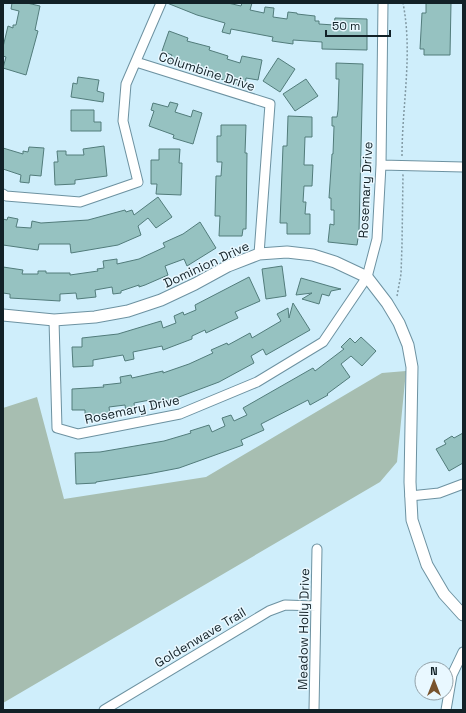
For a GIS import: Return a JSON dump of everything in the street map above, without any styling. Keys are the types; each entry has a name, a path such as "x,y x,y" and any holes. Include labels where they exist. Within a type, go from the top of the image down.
{"street":[{"path":"3,194 6,196 80,202 138,182 123,121 126,84 161,3"},
{"name":"Rosemary Drive","path":"54,320 57,428 78,434 180,414 258,382 323,342 367,278 377,240 381,165 383,3"},
{"name":"Columbine Drive","path":"136,62 270,104 259,254"},
{"path":"381,165 463,167"},
{"name":"Dominion Drive","path":"3,316 54,320 95,317 135,309 161,300 228,266 259,254 287,252 313,255 334,262 367,278 387,304 399,323 409,353 413,385 410,496 412,520 427,565 444,594 463,615"},
{"path":"410,496 439,493 463,484"},
{"name":"Meadow Holly Drive","path":"314,710 317,549"},
{"name":"Goldenwave Trail","path":"104,710 269,611 286,605 316,606"},
{"path":"446,710 452,675 463,652"}],"path":[{"path":"397,296 401,274 402,245 402,120 407,81 406,22 403,3"}],"green space":[{"path":"406,371 397,462 380,482 3,703 3,408 37,397 64,499 206,477 382,373"}],"building":[{"path":"12,3 27,3 40,6 35,30 38,31 26,75 3,68 6,57 3,56 3,47 8,26 13,28 13,25 16,25 19,11 11,9"},
{"path":"167,3 228,3 241,6 242,3 252,3 250,10 264,13 265,7 274,8 273,17 287,19 288,12 315,16 315,21 319,21 319,24 334,25 335,18 367,19 367,50 322,49 322,42 293,40 293,44 272,41 273,37 231,29 230,34 222,32 225,23 197,15"},
{"path":"426,3 451,3 450,55 424,55 424,49 420,49 422,13 426,13"},
{"path":"169,31 188,38 187,41 210,47 209,50 228,56 227,59 240,63 242,56 262,60 258,80 246,78 245,86 169,62 172,55 162,51"},
{"path":"278,58 295,69 280,92 263,81"},
{"path":"336,63 363,64 359,231 357,245 328,242 330,224 334,225 334,210 331,210 331,198 329,198 333,154 334,126 332,126 332,117 337,117 338,110 339,79 336,79"},
{"path":"78,77 99,80 97,91 104,93 103,102 71,97 73,83 77,84"},
{"path":"306,79 318,96 295,111 283,94"},
{"path":"170,102 178,104 175,112 191,117 193,110 202,113 193,144 173,138 174,135 149,126 154,111 151,110 153,103 168,107"},
{"path":"71,110 94,110 94,122 101,122 101,131 71,131"},
{"path":"288,116 312,117 312,137 305,137 304,165 313,165 312,186 304,186 303,202 306,202 305,214 310,214 310,234 287,234 287,223 280,223 283,146 287,146"},
{"path":"221,125 246,125 246,229 243,229 242,236 219,236 220,216 215,216 216,176 221,176 222,162 217,162 217,136 221,136"},
{"path":"104,146 107,176 75,180 75,184 55,185 54,162 58,162 57,151 66,151 66,155 84,155 83,149"},
{"path":"29,147 44,148 41,176 30,175 29,183 20,182 21,175 3,169 3,148 23,154 23,151 28,152"},
{"path":"159,149 180,149 179,163 182,163 181,195 156,194 157,184 151,184 151,160 159,160"},
{"path":"158,197 172,217 156,228 148,218 138,226 141,235 118,245 71,253 70,244 39,244 38,250 3,245 3,219 7,220 8,217 18,219 16,227 31,228 32,221 41,223 88,220 125,210 126,212 132,210 134,215"},
{"path":"200,222 216,248 187,266 184,259 165,266 168,275 145,285 139,287 139,285 121,291 121,293 113,294 112,287 95,290 96,297 77,299 76,293 60,294 60,301 10,298 10,294 3,293 3,267 23,270 22,274 38,274 38,271 46,271 46,273 70,273 70,275 98,271 97,269 104,268 103,261 117,259 117,264 139,259 165,247 163,243 183,234"},
{"path":"282,266 286,296 266,299 262,269"},
{"path":"249,277 260,301 235,312 238,318 206,333 205,330 192,336 192,339 163,350 162,346 133,352 134,359 125,361 123,355 93,360 93,366 73,367 72,347 82,347 82,338 118,334 161,321 163,328 176,323 174,316 183,312 184,315 196,310 195,305"},
{"path":"301,278 341,289 331,291 329,296 322,294 319,304 302,299 312,293 296,295"},
{"path":"293,303 310,330 266,355 263,349 251,356 254,363 219,382 151,406 150,400 134,403 135,411 126,412 125,405 109,407 110,415 85,417 85,410 72,410 72,389 104,387 103,385 121,383 120,377 131,375 132,378 163,371 163,373 189,364 213,353 211,350 227,343 228,345 250,333 252,338 281,321 277,314 288,308 289,318"},
{"path":"361,337 376,351 362,366 351,356 341,364 350,377 327,394 328,395 310,405 308,400 261,424 264,430 241,440 243,445 179,468 96,483 76,484 75,453 100,452 164,441 191,433 190,431 209,425 212,432 225,426 222,418 231,415 234,421 247,415 243,408 313,368 315,371 344,349 341,347 350,338 355,343"},
{"path":"463,433 463,463 449,471 436,449 446,444 444,441 452,436 454,438"}]}
